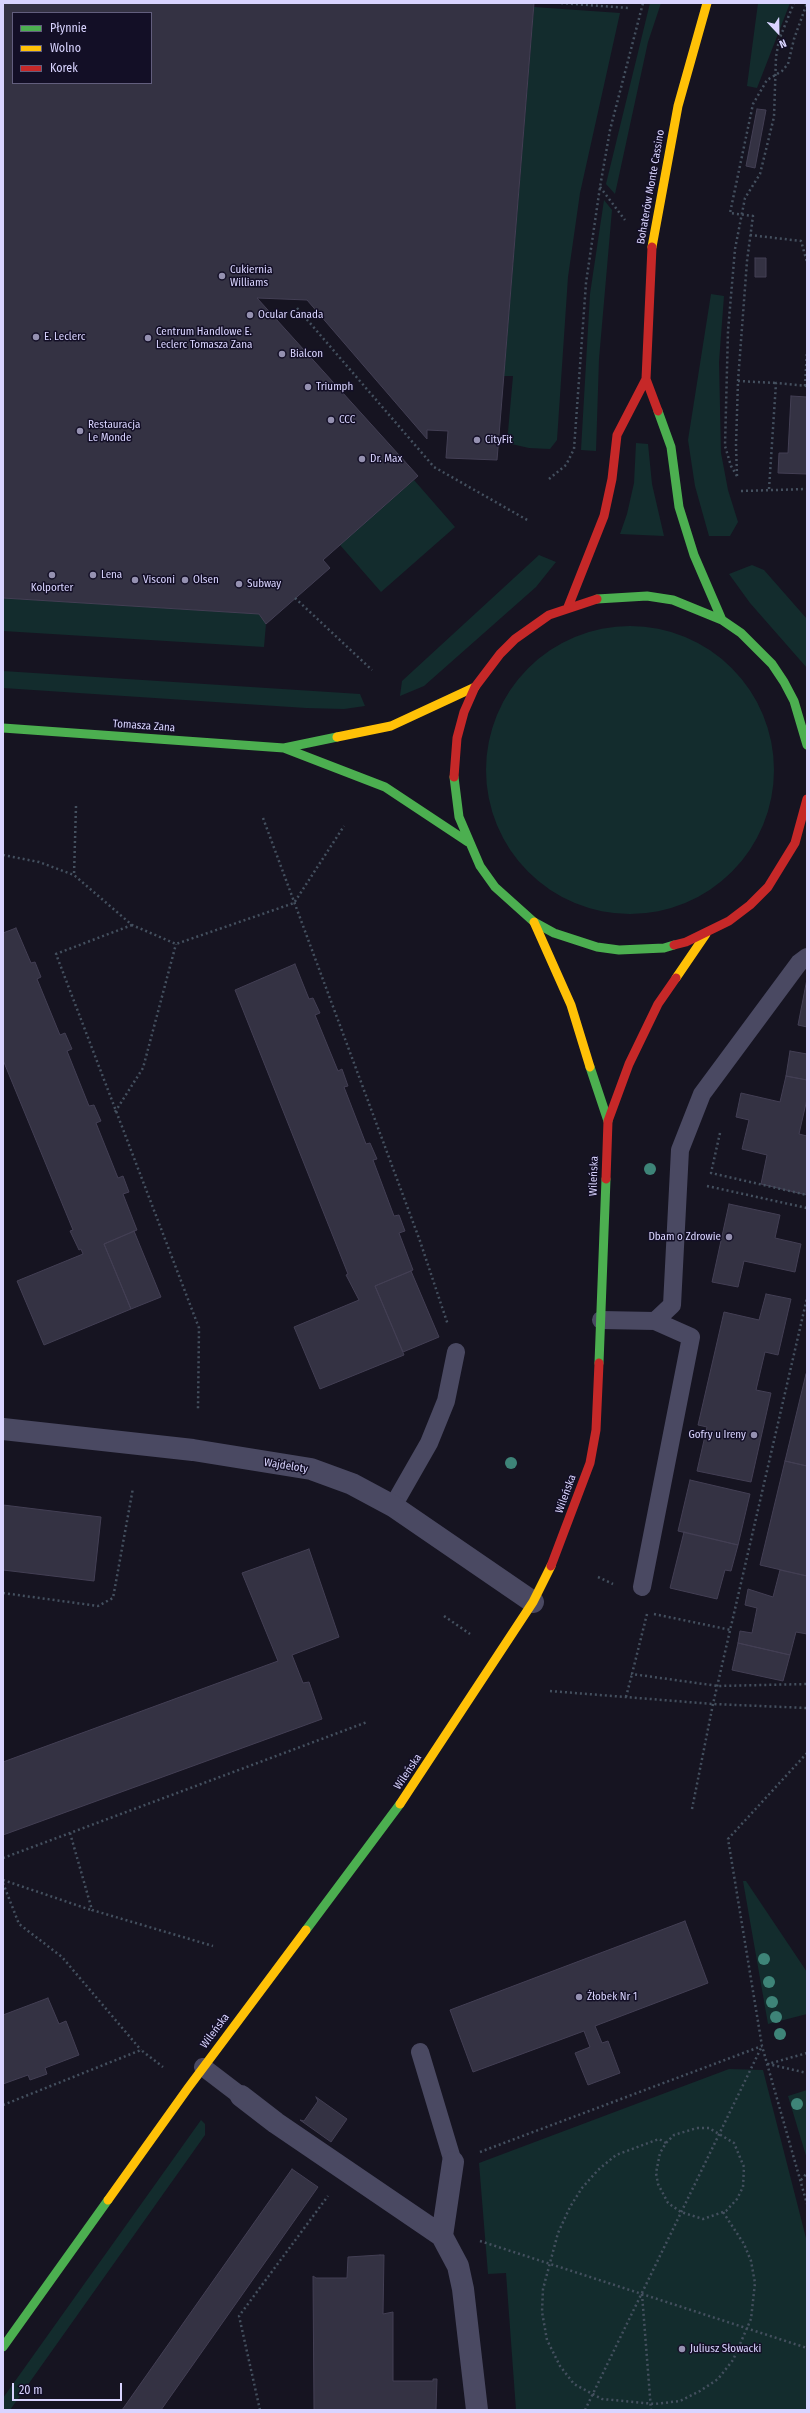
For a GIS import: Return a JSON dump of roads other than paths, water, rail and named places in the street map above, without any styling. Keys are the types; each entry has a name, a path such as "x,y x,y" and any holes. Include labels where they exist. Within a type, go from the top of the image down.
{"street":[{"name":"Bohaterów Monte Cassino","path":"707,3 678,106 651,253 646,379 671,447 679,507 694,555 722,620"},
{"name":"Bohaterów Monte Cassino","path":"568,607 604,516 612,479 617,435 646,379"},
{"path":"807,745 794,701 784,682 762,653 741,633 722,620 698,609 673,600 647,596 594,599 568,607 549,615 515,639 491,664 475,688 457,738 454,764 455,791 459,817 468,842 480,866 496,887 534,922 575,941 619,950 664,948 706,934 729,922 750,905 768,887 783,865 795,843 807,799"},
{"name":"Tomasza Zana","path":"3,728 284,748 391,726 475,688"},
{"path":"794,701 807,711"},
{"name":"Tomasza Zana","path":"284,748 385,787 468,842"},
{"path":"783,865 801,854"},
{"name":"Wileńska","path":"534,922 571,1005 608,1121"},
{"name":"Wileńska","path":"3,2347 203,2067 406,1796 533,1602 552,1564 590,1463 597,1424 602,1320 608,1121 629,1064 658,1004 706,934"},
{"name":"Wajdeloty","path":"3,1429 193,1450 311,1469 352,1484 393,1506 533,1602"},
{"path":"241,2096 276,2123 442,2236 458,2266 463,2289 477,2410"},
{"path":"442,2236 453,2162"}],"lane":[{"path":"655,1320 672,1306 677,1180 680,1150 702,1094 799,964 807,957"},
{"path":"602,1320 655,1320 691,1337 642,1587"},
{"path":"393,1506 428,1443 446,1401 456,1352"},
{"path":"420,2052 453,2162"},
{"path":"203,2067 241,2096"}],"place":[{"name":"Cukiernia Williams","path":"222,276"},
{"name":"Ocular Canada","path":"250,315"},
{"name":"E. Leclerc","path":"36,337"},
{"name":"Centrum Handlowe E. Leclerc Tomasza Zana","path":"148,338"},
{"name":"Bialcon","path":"282,354"},
{"name":"Triumph","path":"308,387"},
{"name":"CCC","path":"331,420"},
{"name":"Restauracja Le Monde","path":"80,431"},
{"name":"CityFit","path":"477,440"},
{"name":"Dr. Max","path":"362,459"},
{"name":"Kolporter","path":"52,575"},
{"name":"Lena","path":"93,575"},
{"name":"Visconi","path":"135,580"},
{"name":"Olsen","path":"185,580"},
{"name":"Subway","path":"239,584"},
{"name":"Dbam o Zdrowie","path":"729,1237"},
{"name":"Gofry u Ireny","path":"754,1435"},
{"name":"Żłobek Nr 1","path":"579,1997"},
{"name":"Juliusz Słowacki","path":"682,2349"}]}
